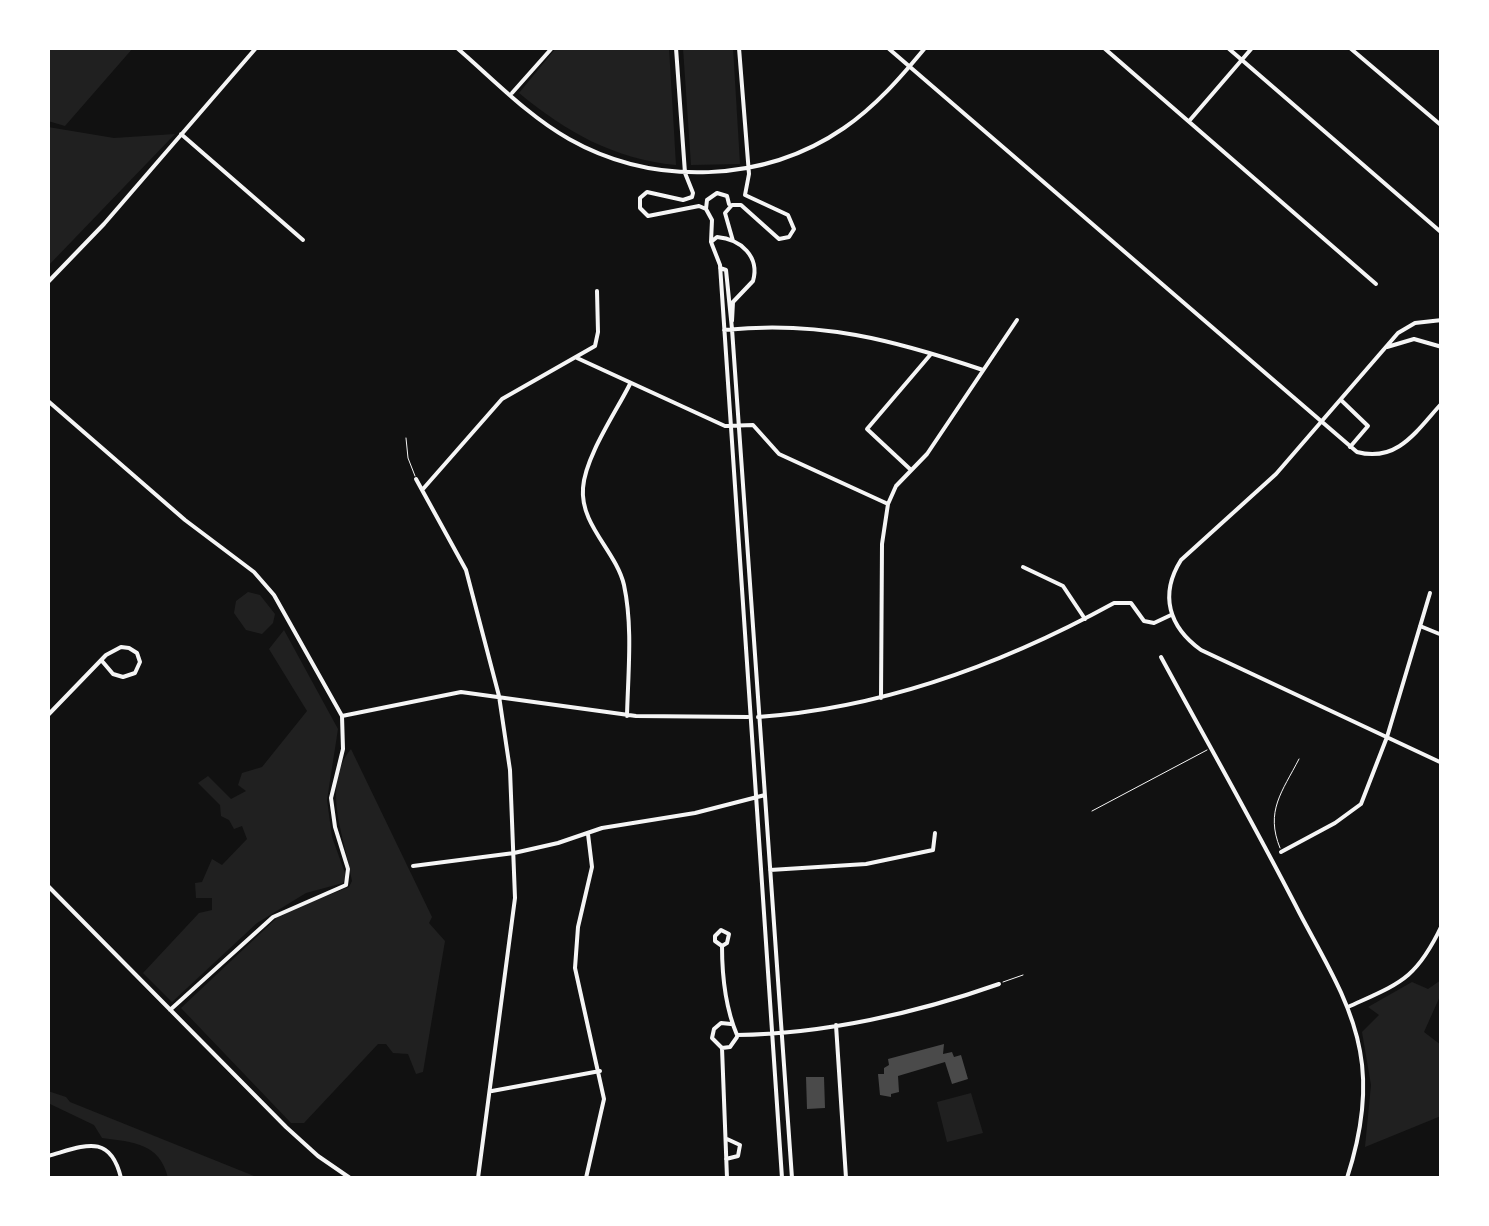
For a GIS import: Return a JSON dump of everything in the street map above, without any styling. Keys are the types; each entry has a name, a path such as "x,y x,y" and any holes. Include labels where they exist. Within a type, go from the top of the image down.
{"street":[{"path":"48,282 95,234 256,48"},
{"path":"458,48 542,121 586,148 648,168 685,173 748,168 792,156 844,128 875,103 925,48"},
{"path":"511,95 552,48"},
{"path":"676,48 685,173 692,197 684,200 647,192 640,198 640,208 648,216 699,206 706,209"},
{"path":"728,207 741,206 779,239 792,234 792,218 746,197 748,168 739,48"},
{"path":"888,48 1350,447 1368,455 1396,451 1442,403"},
{"path":"1104,48 1376,284"},
{"path":"1228,48 1442,233"},
{"path":"1189,121 1252,48"},
{"path":"1350,48 1442,126"},
{"path":"180,134 303,240"},
{"path":"733,241 727,229 727,196 716,194 707,200 706,209 712,220 711,242 720,268 782,1178"},
{"path":"711,242 720,236 733,241 752,256 756,269 751,284 732,302 732,327"},
{"path":"720,268 726,270 732,327 792,1178"},
{"path":"424,488 502,399 594,348 598,340 597,291"},
{"path":"881,698 882,544 888,504 896,486 927,454 1017,320"},
{"path":"1442,320 1405,327 1270,481 1180,560 1169,586 1171,615 1179,631 1201,650 1442,762"},
{"path":"724,330 828,330 880,338 983,370"},
{"path":"1383,349 1411,339 1442,347"},
{"path":"912,470 866,429 932,352"},
{"path":"577,358 688,411 730,425 754,426 779,454 888,504"},
{"path":"627,716 625,591 615,562 588,517 583,491 586,472 630,384"},
{"path":"1341,400 1368,426 1350,447"},
{"path":"48,401 268,586 342,716 342,748 332,798 347,883 273,917 170,1010"},
{"path":"416,479 466,570 499,696 510,770 513,932 478,1178"},
{"path":"1023,567 1063,586 1085,619"},
{"path":"1281,852 1336,823 1361,804 1387,737 1430,593"},
{"path":"342,716 449,692 627,716 760,717 822,710 881,698 990,664 1124,601 1131,603 1144,621 1154,622 1171,615"},
{"path":"1420,626 1442,635"},
{"path":"48,716 102,661 111,652 124,647 134,650 140,662 135,672 123,678 113,674 102,661"},
{"path":"1161,657 1348,1008 1361,1053 1363,1088 1359,1129 1347,1178"},
{"path":"413,866 514,853 602,828 695,813 766,795"},
{"path":"770,870 877,862 933,850 935,832"},
{"path":"586,1178 603,1110 600,1071 579,1000 575,968 578,927 592,867 588,834"},
{"path":"48,886 306,1146 350,1178"},
{"path":"1348,1008 1417,970 1442,925"},
{"path":"722,946 731,1024 737,1035"},
{"path":"737,1035 773,1035 836,1025 938,1003 999,984"},
{"path":"731,1024 721,1023 714,1029 714,1043 730,1047 737,1035"},
{"path":"836,1025 846,1178"},
{"path":"722,1048 727,1178"},
{"path":"492,1091 600,1071"},
{"path":"726,1158 738,1156 741,1150 740,1145 727,1140"},
{"path":"48,1156 84,1146 103,1146 110,1152 121,1178"}],"lane":[{"path":"406,438 416,479"},
{"path":"1092,811 1210,749"},
{"path":"1281,852 1272,830 1273,810 1299,759"},
{"path":"999,984 1023,974"}],"shaded area":[{"path":"48,48 133,48 65,126 48,121"},
{"path":"556,48 669,48 676,165 611,150 555,120 519,93"},
{"path":"683,48 733,48 740,164 691,165"},
{"path":"48,127 114,138 175,134 48,266"},
{"path":"248,592 260,595 275,614 273,623 262,634 246,630 234,613 236,601"},
{"path":"284,630 338,729 327,800 332,837 346,876 343,883 306,893 257,923 172,1002 143,973 199,913 212,910 212,898 196,898 195,883 202,882 212,859 222,865 247,839 242,826 234,829 221,816 220,805 198,783 208,776 231,799 246,791 238,785 242,773 262,767 307,711 269,649"},
{"path":"351,749 432,917 429,923 445,941 423,1072 416,1074 408,1054 393,1053 386,1044 378,1044 304,1123 291,1123 181,1008 281,914 349,887 352,881 336,796 342,764"},
{"path":"1441,980 1441,994 1424,1032 1441,1045 1441,1116 1365,1147 1371,1085 1362,1032 1379,1015 1368,1007 1412,982 1428,989"},
{"path":"48,1091 259,1178 168,1178 152,1151 134,1143 102,1138 94,1125 48,1103"},
{"path":"971,1093 983,1133 947,1142 937,1102"}],"building":[{"path":"944,1044 943,1054 961,1055 968,1079 952,1084 945,1062 898,1076 899,1092 891,1097 880,1095 878,1074 884,1074 888,1059"},
{"path":"806,1077 824,1077 825,1108 807,1109"}]}
